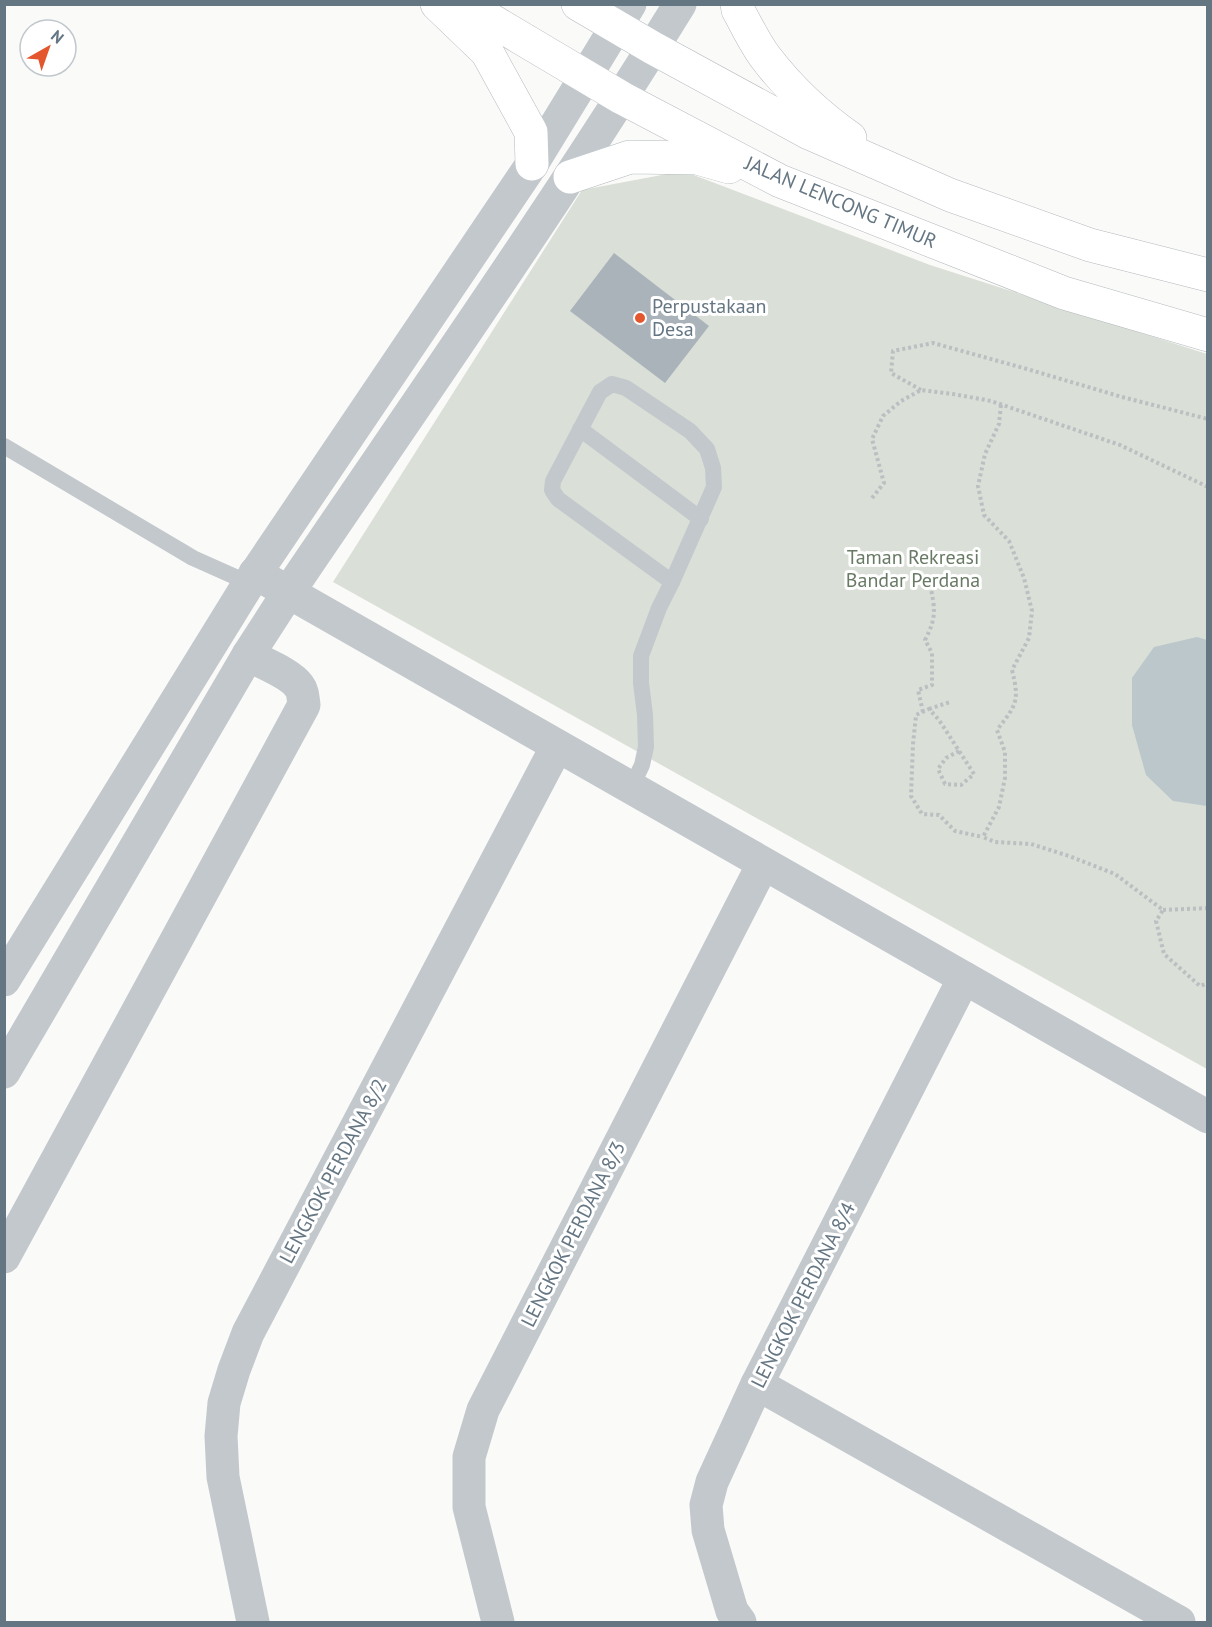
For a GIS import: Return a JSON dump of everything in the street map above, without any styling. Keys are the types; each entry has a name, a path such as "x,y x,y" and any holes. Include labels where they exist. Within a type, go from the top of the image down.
{"highway":[{"path":"437,4 487,52 531,132 532,164"},
{"name":"JALAN LENCONG TIMUR","path":"464,4 622,98 780,181 1064,293 1208,335"},
{"path":"578,4 622,16 653,48 809,133 950,195 1090,245 1208,275"},
{"path":"736,4 765,57 787,83 816,110 847,136 880,158 950,195"},
{"path":"570,177 630,157 697,158 780,181"}],"street":[{"path":"4,1072 248,655 570,177 680,4"},
{"path":"4,980 252,578 532,164 622,16"},
{"path":"252,578 288,593 1208,1117"},
{"path":"4,1257 304,705 303,695 298,685 248,655"},
{"name":"LENGKOK PERDANA 8/2","path":"254,1623 223,1477 221,1436 224,1403 234,1370 248,1333 557,746"},
{"name":"LENGKOK PERDANA 8/3","path":"498,1623 469,1507 469,1457 483,1410 763,864"},
{"name":"LENGKOK PERDANA 8/4","path":"740,1623 732,1611 708,1530 706,1505 712,1482 758,1384 964,978"},
{"path":"758,1384 1179,1623"}],"lane":[{"path":"631,788 642,765 646,747 641,656 658,608 672,582 714,487 713,468 708,449 690,431 626,388 612,384 600,392 553,481 552,490 558,500 672,582"},
{"path":"580,429 701,519"},
{"path":"4,446 193,558 252,578"}],"path":[{"path":"1208,419 933,343 893,351 891,373 921,390 992,401 1120,445 1208,488"},
{"path":"872,498 884,483 872,439 883,416 901,401 921,390"},
{"path":"983,837 999,807 1005,778 1005,752 997,730 1014,708 1017,688 1012,670 1029,638 1032,611 1024,578 1009,540 984,515 978,486 985,454 999,424 1000,405"},
{"path":"923,712 918,690 932,685 932,653 925,640 932,627 935,610 930,584"},
{"path":"950,702 916,715 910,796 922,814 939,815 955,831 995,842 1031,844 1115,874 1163,910 1208,908"},
{"path":"930,709 939,720 974,774 961,785 945,784 938,769 946,758 959,751"},
{"path":"1163,910 1156,921 1164,954 1200,986 1208,982"}],"green space":[{"name":"Taman Rekreasi Bandar Perdana","path":"683,171 930,265 1207,354 1207,1069 333,582 582,190"}],"shaded area":[{"path":"1197,637 1207,640 1207,806 1173,801 1146,775 1132,725 1132,678 1154,647"}],"building":[{"name":"Perpustakaan Desa","path":"614,253 709,326 665,383 570,311"}],"place":[{"name":"Perpustakaan Desa","path":"640,318"}]}
